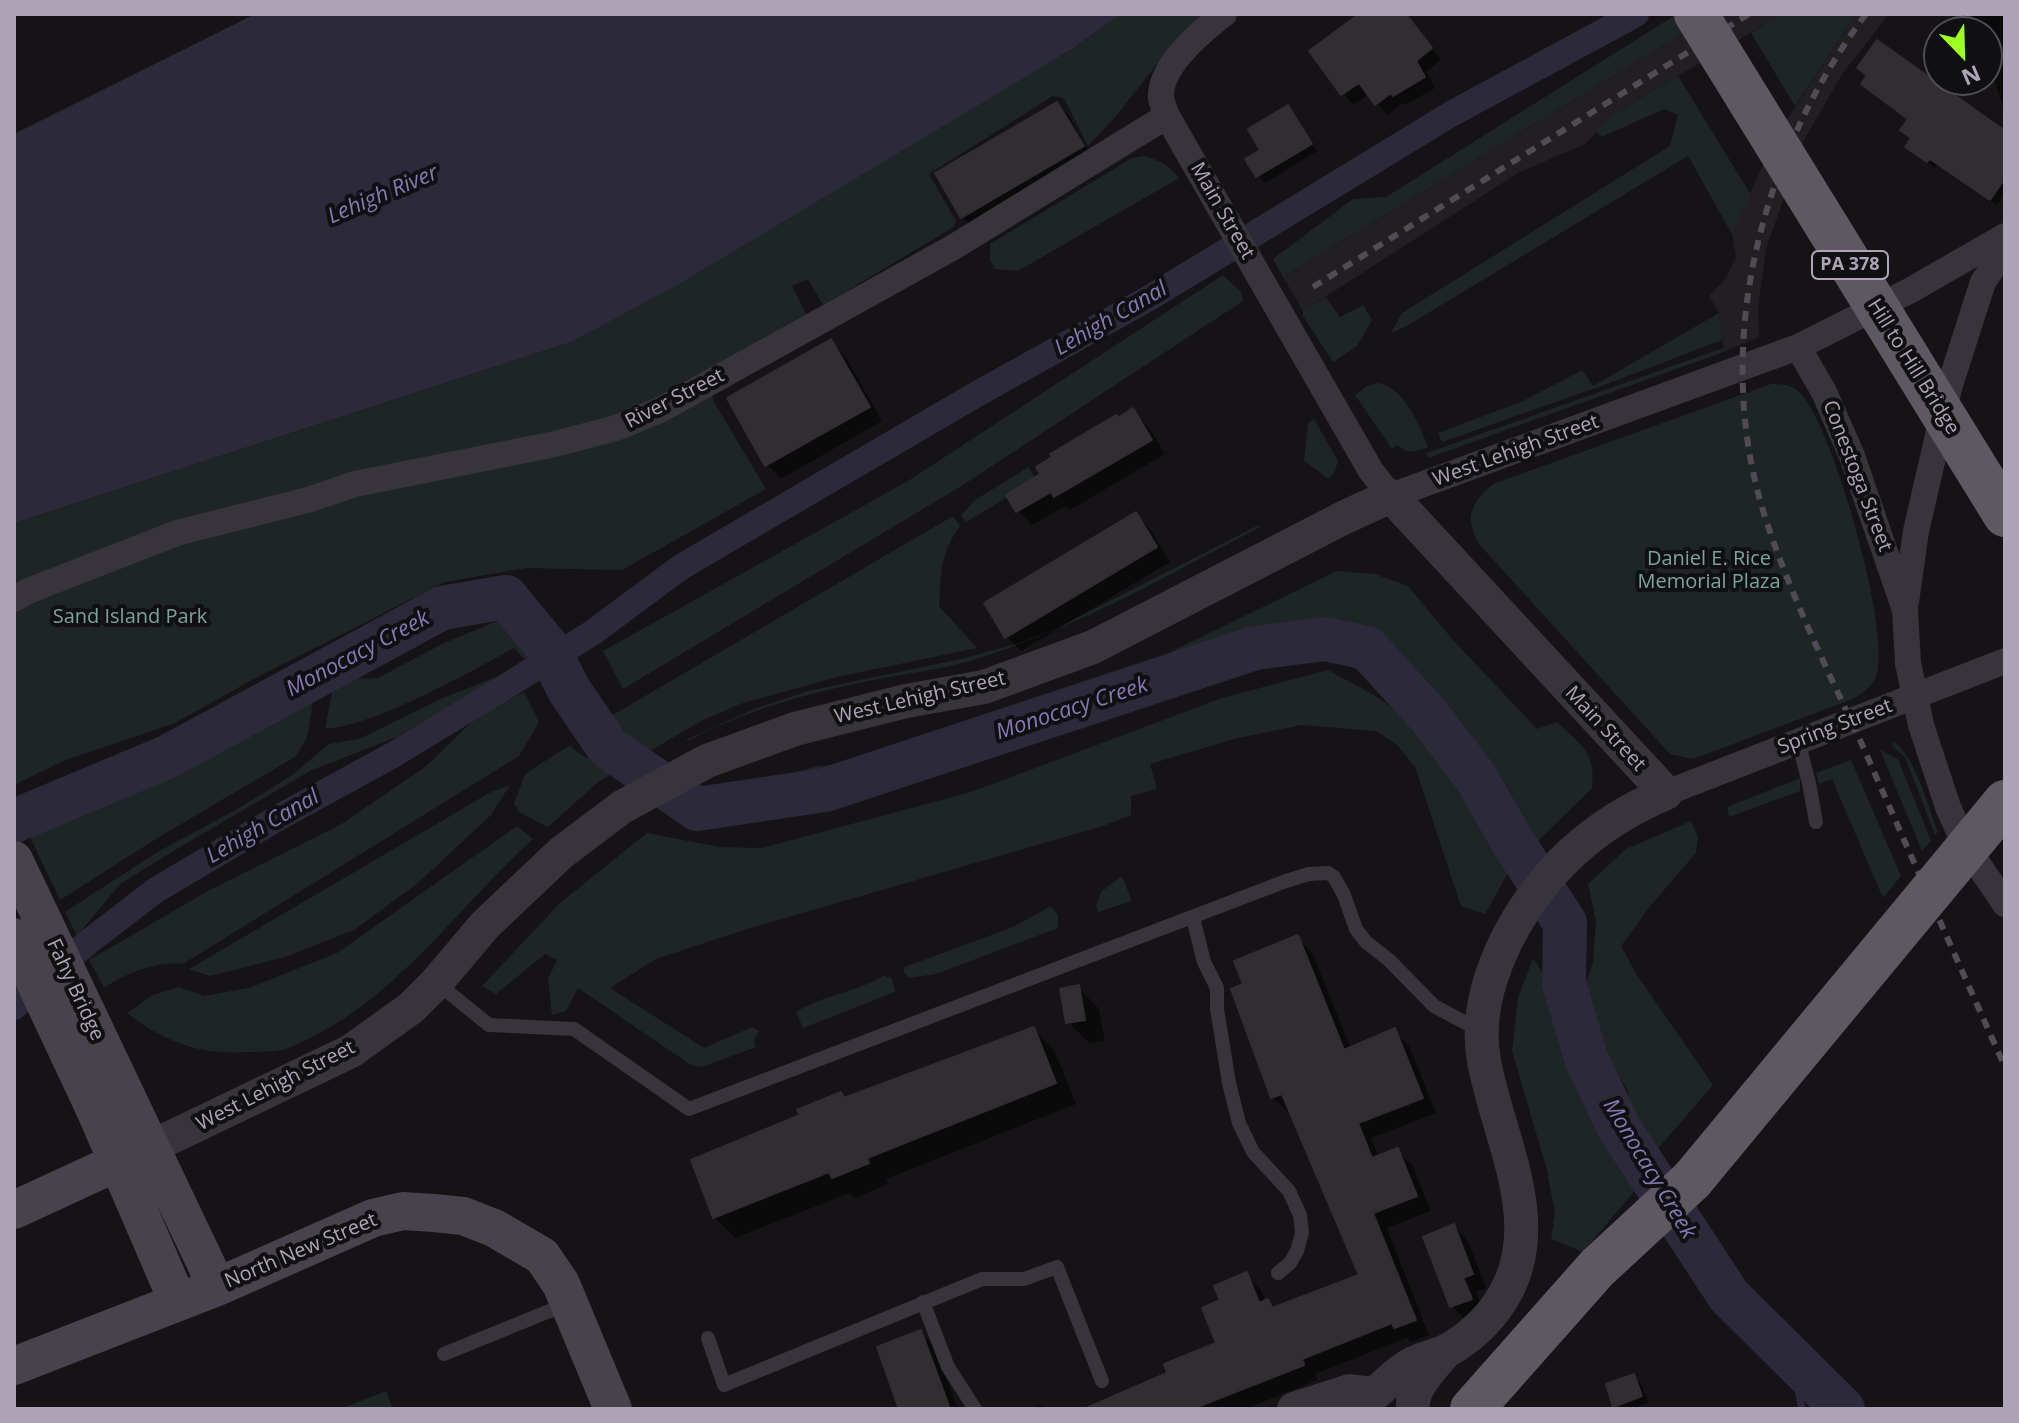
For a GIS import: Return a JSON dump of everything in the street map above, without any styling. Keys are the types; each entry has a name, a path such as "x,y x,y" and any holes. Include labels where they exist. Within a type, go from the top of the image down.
{"highway":[{"name":"Hill to Hill Bridge","path":"1696,14 2005,515"},
{"path":"1512,1409 1601,1303 1692,1180 2005,802"},
{"path":"1472,1409 1597,1268 1692,1180"}],"main road":[{"name":"Fahy Bridge","path":"14,860 127,1141"},
{"name":"Fahy Bridge","path":"14,937 127,1141"},
{"path":"14,1210 127,1141 178,1302"},
{"name":"North New Street","path":"127,1141 217,1287"},
{"name":"North New Street","path":"14,1366 217,1287 348,1227 403,1211 463,1216 494,1228 542,1256 561,1284 613,1409"}],"street":[{"path":"1167,116 1161,98 1164,80 1199,33 1224,14"},
{"name":"Main Street","path":"1167,116 1371,471 1666,793 1630,809 1572,852 1537,892 1517,921 1495,967 1483,1009 1481,1031 1487,1074 1519,1196 1521,1243 1515,1272 1501,1302 1486,1320 1446,1351 1421,1382 1412,1402 1413,1409"},
{"name":"River Street","path":"14,599 177,533 311,499 355,484 555,444 616,428 680,399 952,248 1167,116"},
{"name":"West Lehigh Street","path":"127,1141 351,1051 411,1008 485,925 561,853 622,807 707,761 795,729 906,701 984,687 1051,664 1093,647 1391,496 1798,347 1911,290 2005,236"},
{"name":"Conestoga Street","path":"2005,249 1983,282 1949,388 1916,531 1905,610 1908,663 1921,725 1948,807 1965,845 2005,904"},
{"name":"Conestoga Street","path":"1798,347 1824,392 1852,456 1905,610"},
{"name":"Spring Street","path":"1666,793 2005,661"},
{"name":"Main Street","path":"1377,1402 1405,1368 1446,1351"},
{"path":"1294,1409 1350,1391 1377,1402"}],"lane":[{"path":"1798,741 1816,822"},
{"path":"436,983 489,1025 574,1029 689,1109 1286,881 1309,874 1328,873 1334,877 1344,895 1356,929 1366,942 1389,960 1434,1006 1481,1031"},
{"path":"1193,918 1204,962 1217,988 1217,1009 1229,1083 1239,1123 1253,1152 1289,1191 1300,1215 1302,1233 1297,1251 1278,1273"},
{"path":"708,1338 724,1385 982,1279 1024,1279 1057,1267 1102,1381"},
{"path":"923,1302 948,1367 975,1409"},
{"path":"444,1354 569,1303"}],"shaded area":[{"path":"1715,14 1782,14 1614,114 1585,144 1518,173 1303,311 1283,277"},
{"path":"1856,14 1889,14 1843,73 1805,138 1766,249 1758,309 1759,337 1724,352 1719,313 1709,296 1725,279 1736,257 1732,234 1775,138"}],"green space":[{"name":"Sand Island Park","path":"1121,14 1215,14 1172,45 1088,146 1064,98 1053,96 929,174 956,221 954,227 823,305 808,279 792,286 806,314 706,371 714,402 766,489 622,570 526,568 445,582 252,680 175,723 63,761 14,785 14,523 571,342 1072,49"},
{"path":"1677,14 1715,14 1283,277 1273,259 1353,199 1386,197"},
{"path":"1782,14 1856,14 1795,106 1751,33"},
{"path":"1678,76 1751,195 1732,234 1688,156 1391,333 1402,313 1670,146 1678,115 1664,109 1602,137 1596,131 1614,114"},
{"path":"1144,156 1164,164 1179,178 1018,271 995,269 990,260 990,244 1132,158"},
{"path":"1223,275 1241,292 1243,301 963,485 623,689 603,651 908,481"},
{"path":"1326,297 1340,317 1363,305 1372,320 1357,346 1333,362 1303,316 1303,311"},
{"path":"1719,313 1722,340 1442,442 1438,433 1523,401 1582,370 1593,386"},
{"path":"1723,348 1724,352 1428,458 1427,453"},
{"path":"1378,383 1395,391 1403,399 1428,447 1412,452 1398,445 1392,449 1355,395 1367,386"},
{"name":"Daniel E. Rice Memorial Plaza","path":"1771,384 1796,389 1813,411 1842,483 1856,528 1875,615 1879,650 1877,673 1868,689 1853,699 1693,759 1670,754 1479,544 1472,526 1472,511 1479,497 1493,484"},
{"path":"1314,419 1338,461 1329,479 1304,461 1308,423"},
{"path":"1029,467 1036,480 966,522 961,515 975,500"},
{"path":"953,516 960,526 945,555 939,606 977,648 837,677 740,704 701,721 645,754 611,716"},
{"path":"1259,525 1088,616 1016,645 956,664 783,702 686,740 754,709 808,691 1013,645 1055,629"},
{"path":"1337,571 1375,574 1408,586 1453,640 1537,729 1557,722 1585,750 1592,765 1592,788 1536,843 1504,781 1458,717 1393,653 1353,627 1296,622 1193,655 1098,694 1036,715 816,781 750,786 817,766 853,765 1076,698"},
{"path":"502,619 528,634 537,660 528,664 514,648 392,710 366,720 325,728 335,679 378,678 442,644"},
{"path":"1328,670 1380,699 1414,727 1447,764 1475,804 1510,869 1485,914 1461,906 1415,767 1397,745 1376,731 1301,725 1234,739 1150,764 1157,789 1131,796 1131,815 1103,826 747,929 656,959 610,988 704,1048 752,1027 759,1031 754,1040 756,1047 702,1067 691,1065 578,988 566,1011 552,1015 548,979 557,960 545,954 496,994 482,986 560,903 647,833 719,847 762,848 971,792 1222,698"},
{"path":"509,672 397,737 312,770 175,850 120,884 77,936 65,912 156,853 291,776 329,744 359,739 443,698"},
{"path":"524,692 539,722 519,756 183,964 163,964 142,969 104,988 89,960 208,891 340,825 425,767 477,717"},
{"path":"314,694 307,738 295,757 60,900 27,831 118,785 185,768 244,725"},
{"path":"1893,742 1908,757 1914,769 1938,832 1935,835 1905,757 1892,746"},
{"path":"570,745 578,753 615,772 598,782 548,827 519,812 514,803 525,774"},
{"path":"1880,750 1898,759 1931,841 1922,851"},
{"path":"1851,760 1901,876 1883,898 1832,779 1819,784 1816,773"},
{"path":"1800,778 1800,791 1729,817 1727,807"},
{"path":"510,785 491,815 418,883 354,930 285,957 210,976 189,969 491,792"},
{"path":"1691,821 1698,837 1696,853 1621,946 1637,975 1713,1085 1655,1152 1627,1109 1628,1090 1601,1050 1582,994 1593,962 1596,921 1588,884 1626,849"},
{"path":"517,826 533,839 428,947 373,998 342,1020 296,1045 264,1052 212,1051 168,1038 127,1013 153,995 179,987 204,996 249,988 337,953"},
{"path":"1122,876 1132,901 1098,912 1096,906 1101,892"},
{"path":"1051,906 1058,915 1058,928 936,974 909,978 903,971 905,967 1013,927"},
{"path":"1533,958 1552,987 1564,1041 1597,1122 1643,1181 1583,1252 1551,1239 1555,1214 1547,1170 1512,1051 1518,998"},
{"path":"884,975 892,979 895,992 803,1028 796,1012"},
{"path":"386,1391 393,1409 341,1409"}],"water":[{"name":"Lehigh River","path":"255,14 1121,14 1072,49 679,284 571,342 14,523 14,134"}],"building":[{"path":"1359,14 1406,14 1432,48 1416,61 1425,77 1393,96 1391,93 1375,105 1359,83 1341,95 1309,51"},
{"path":"1877,40 1923,73 1923,96 1956,96 2005,131 2005,178 1990,200 1930,159 1927,162 1905,147 1911,138 1900,130 1908,119 1861,84 1867,75 1857,68"},
{"path":"1057,102 1084,146 961,218 935,173"},
{"path":"1288,105 1312,144 1256,177 1245,159 1260,150 1248,129"},
{"path":"831,339 870,407 765,466 727,398"},
{"path":"1133,408 1152,440 1054,497 1051,492 1016,512 1006,495 1040,474 1036,467 1052,457 1050,454"},
{"path":"1136,512 1157,547 1005,638 984,603"},
{"path":"1298,935 1344,1050 1395,1028 1423,1098 1358,1123 1372,1158 1398,1148 1417,1196 1373,1213 1416,1320 1394,1328 1392,1323 1302,1359 1304,1365 1192,1409 1084,1409 1167,1373 1164,1364 1216,1343 1202,1308 1220,1300 1214,1286 1247,1272 1259,1303 1268,1299 1272,1308 1359,1275 1282,1094 1271,1098 1231,989 1243,984 1234,961"},
{"path":"1079,985 1085,1020 1066,1023 1060,989"},
{"path":"1034,1027 1056,1083 867,1158 869,1163 832,1178 829,1172 713,1218 691,1160 800,1115 797,1110 841,1092 844,1098"},
{"path":"1454,1224 1473,1274 1463,1278 1472,1299 1450,1307 1423,1237"},
{"path":"921,1330 950,1409 899,1409 877,1347"},
{"path":"1634,1374 1642,1396 1613,1407 1606,1384"}],"waterway":[{"name":"Lehigh Canal","path":"14,1007 87,943 156,890 393,755 505,687 592,633 681,567 977,394 1151,297 1451,114 1636,14"},
{"name":"Monocacy Creek","path":"14,821 167,757 442,608 506,597 548,648 569,690 608,747 697,809 825,790 1255,648 1325,639 1367,648 1430,717 1477,779 1565,923 1564,983 1586,1058 1619,1128 1729,1296 1843,1409"},
{"path":"1792,1359 1802,1409"}],"railway":[{"path":"1313,287 1749,14"},
{"path":"1866,14 1829,70 1797,130 1772,192 1755,257 1745,324 1743,391 1750,457 1767,523 1799,606 2005,1067"}]}
